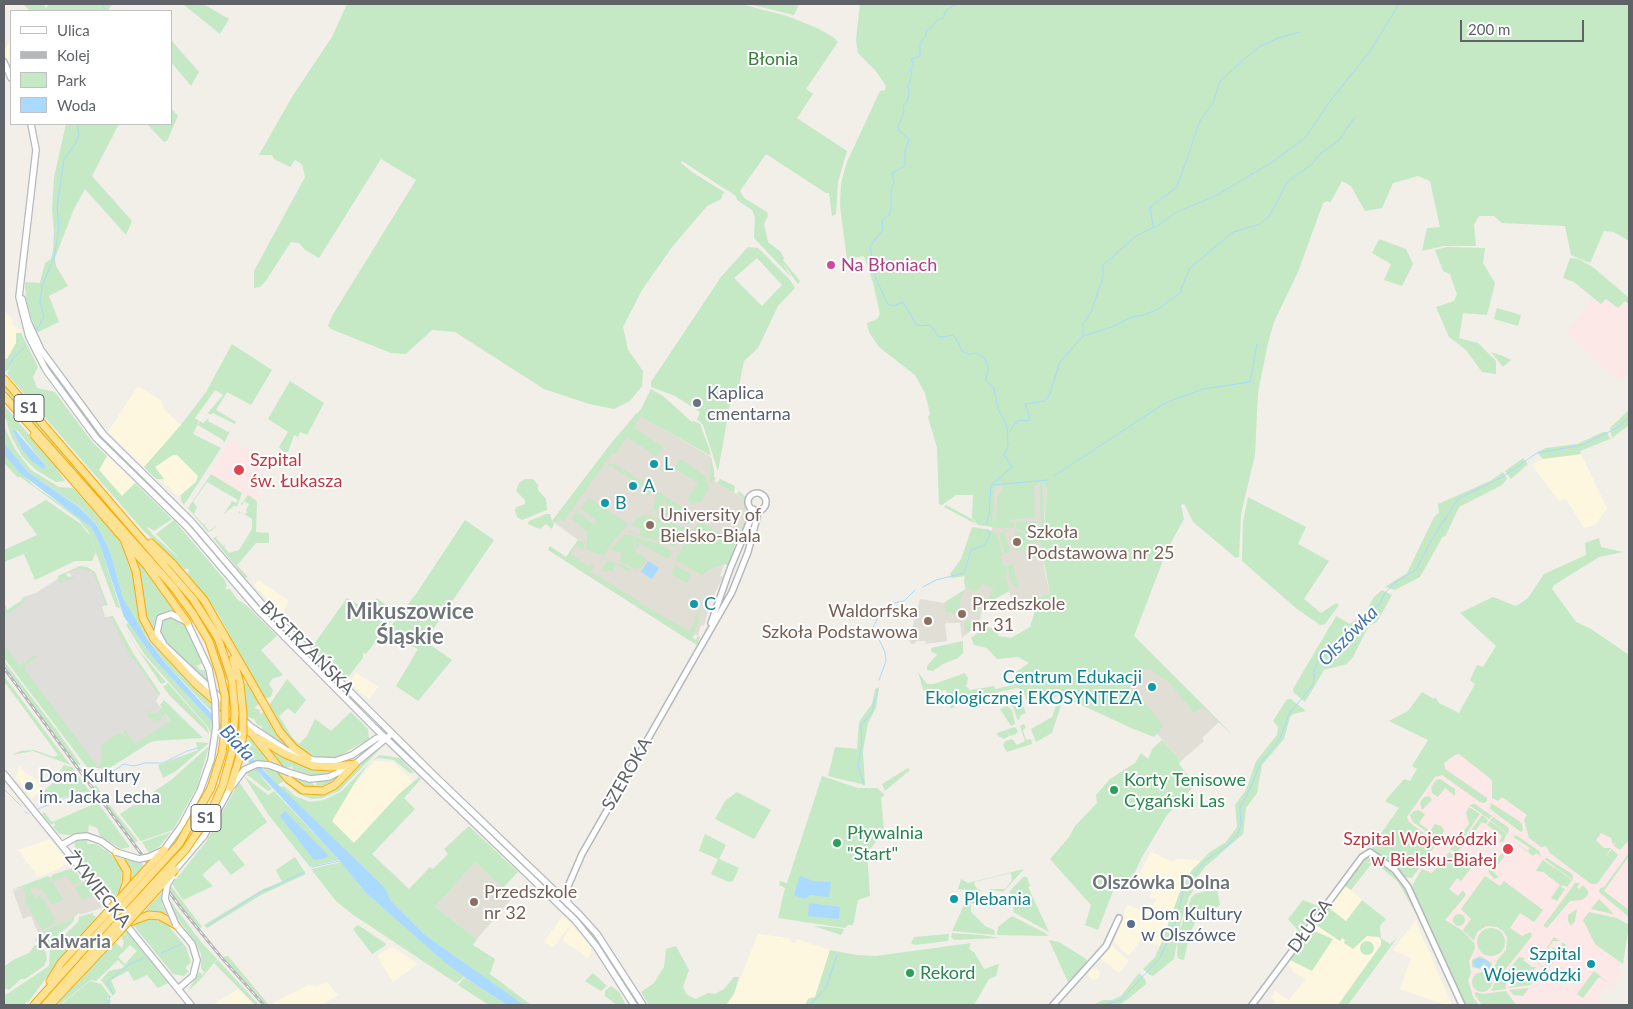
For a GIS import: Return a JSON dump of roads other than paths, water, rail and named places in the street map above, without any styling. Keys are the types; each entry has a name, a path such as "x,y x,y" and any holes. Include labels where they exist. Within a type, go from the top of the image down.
{"highway":[{"name":"S1","path":"4,379 204,613 223,649 232,680 235,713 233,747 226,778 212,810 186,849 36,1003"},
{"name":"S1","path":"4,396 63,460 178,594 209,641 220,674 225,702 225,730 222,753 211,788 179,844 45,1005"},
{"path":"10,403 16,414 168,594 187,622"},
{"path":"126,521 182,574 204,600 280,732 294,748 308,758"},
{"path":"125,542 136,571 144,618 154,639 191,679 253,735 288,779 297,787 318,792 329,789 355,764"},
{"path":"224,635 240,684 243,734 239,759 230,788"},
{"path":"253,735 282,753 305,764 330,767 355,764"},
{"path":"121,898 164,850"},
{"path":"50,1005 110,925 126,884 127,871 116,852"},
{"path":"126,923 176,870"},
{"path":"110,925 126,923 144,916 155,915 176,926"}],"main road":[{"path":"4,62 10,76"},
{"name":"BYSTRZAŃSKA","path":"31,125 36,150 19,286 20,308 29,337 41,363 100,442 177,517 256,609 488,838 554,899 590,937 634,1005"},
{"name":"BYSTRZAŃSKA","path":"22,262 23,304 33,334 46,357 106,438 183,512 263,605 494,833 568,903 597,934 643,1005"},
{"path":"201,543 206,538"},
{"path":"62,845 76,837 90,836 116,852 131,858 142,859 164,850 190,810 211,760 216,718 209,669 187,622 171,614 160,618 157,632 164,644 250,726 279,746 308,758 320,761 335,761 347,758 377,738 387,738"},
{"path":"364,746 372,738 373,725"},
{"path":"178,988 191,978 197,960 194,948 176,926 165,899 167,885 176,870 204,836 230,788 244,770 257,764 269,765 303,778 319,780 355,764 393,734"},
{"name":"ŻYWIECKA","path":"4,774 191,1005"},
{"path":"488,838 494,833"}],"street":[{"path":"756,510 750,546 734,586 711,625 727,576 756,510"},
{"name":"SZEROKA","path":"559,894 566,891 582,854 711,625"},
{"name":"DŁUGA","path":"1252,1005 1364,854 1372,853 1395,870 1408,887 1462,1005"},
{"name":"SZEROKA","path":"559,894 570,881"},
{"path":"566,891 568,903"},
{"path":"554,899 559,894"},
{"path":"1053,1005 1106,946 1119,918"}],"water":[{"path":"15,430 46,466 43,469 32,461 21,448 13,431"},
{"name":"Biała","path":"4,443 29,473 79,507 96,524 110,551 123,598 146,637 166,664 268,775 377,880 386,890 390,900 425,935 524,1005 507,1005 473,983 447,964 365,892 339,860 154,659 124,617 100,545 91,527 20,473 4,454"},
{"path":"648,561 659,568 652,579 641,572"},
{"path":"285,811 328,855 327,858 314,860 280,816"},
{"path":"800,876 813,881 831,882 829,897 810,895 805,899 794,895"},
{"path":"809,903 840,907 839,919 808,916"},
{"path":"1477,958 1486,960 1490,967 1486,967 1485,962 1479,968 1475,967 1473,962"}],"waterway":[{"path":"102,4 104,4 104,10"},
{"path":"957,4 946,10 943,18 937,20 926,31 926,36 920,43 920,56 911,59 914,65 910,69 912,75 908,86 909,94 907,102 903,105 904,112 898,126 898,130 909,139 905,151 905,166 892,173 894,182 891,190 891,209 889,215 882,220 883,230 870,246 876,279 888,304 893,306 903,302 915,323 919,326 930,325 938,336 952,335 963,352 969,354 977,353 986,360 988,370 985,380 994,388 998,409 1007,426 1008,445 1004,455 1012,467 991,485 989,515 986,523"},
{"path":"1083,336 1083,324 1091,312 1103,277 1103,265 1136,236 1159,225 1175,213 1217,195 1274,161 1305,138 1328,104 1370,51 1399,4"},
{"path":"1153,226 1150,207 1177,187 1200,121 1213,103 1220,81 1257,48 1278,38 1300,32"},
{"path":"1009,432 1018,420 1029,421 1029,414 1025,404 1044,401 1049,396 1060,362 1083,336 1158,309 1180,293 1189,269 1233,232 1260,224 1270,215 1288,181 1311,165 1320,154 1339,140 1355,117"},
{"path":"36,331 44,317 40,302 42,286 54,258 59,227 57,207 64,159 75,144 79,134 77,125"},
{"path":"1054,476 1165,403 1203,389 1250,382 1257,344"},
{"path":"8,369 13,358 25,347"},
{"name":"Olszówka","path":"1103,1005 1121,1000 1160,958 1175,924 1184,889 1205,861 1228,845 1237,835 1241,825 1240,807 1260,764 1280,739 1289,714 1313,685 1315,667 1319,660 1341,644 1349,630 1380,604 1385,593 1394,583 1416,570 1432,539 1458,499 1502,477 1537,453 1582,445 1617,428 1629,417"},
{"path":"992,485 1048,480"},
{"path":"923,587 936,580 964,573 971,550 985,545 990,535 988,530"},
{"path":"894,603 904,601 915,590"},
{"path":"879,680 886,661 885,652 873,627 880,610 889,605"},
{"path":"864,785 858,765 862,744 861,725 872,712 878,689"},
{"path":"97,782 124,764 134,766 145,763 163,763 187,751 199,748"},
{"path":"4,789 21,806"},
{"path":"38,809 85,790"},
{"path":"312,867 340,861"},
{"path":"207,926 259,893 304,872"},
{"path":"161,953 182,944"},
{"path":"810,1005 826,988 837,955"},
{"path":"113,994 107,982 130,964 144,958"},
{"path":"108,1005 110,996"}],"railway":[{"path":"4,668 181,908 264,1005"}],"place":[{"name":"Na Błoniach","path":"831,265"},
{"name":"Kaplica cmentarna","path":"697,403"},
{"name":"L","path":"654,464"},
{"name":"Szpital św. Łukasza","path":"239,470"},
{"name":"A","path":"633,486"},
{"name":"B","path":"605,503"},
{"name":"University of Bielsko-Biala","path":"650,525"},
{"name":"Szkoła Podstawowa nr 25","path":"1017,542"},
{"name":"C","path":"694,604"},
{"name":"Przedszkole nr 31","path":"962,614"},
{"name":"Waldorfska Szkoła Podstawowa","path":"928,621"},
{"name":"Centrum Edukacji Ekologicznej EKOSYNTEZA","path":"1152,687"},
{"name":"Dom Kultury im. Jacka Lecha","path":"29,786"},
{"name":"Korty Tenisowe Cygański Las","path":"1114,790"},
{"name":"Pływalnia \"Start\"","path":"837,843"},
{"name":"Szpital Wojewódzki w Bielsku-Białej","path":"1508,849"},
{"name":"Plebania","path":"954,899"},
{"name":"Przedszkole nr 32","path":"474,902"},
{"name":"Dom Kultury w Olszówce","path":"1131,924"},
{"name":"Szpital Wojewódzki","path":"1591,964"},
{"name":"Rekord","path":"910,973"}],"district":[{"name":"Mikuszowice Śląskie","path":"410,624"},
{"name":"Olszówka Dolna","path":"1161,883"},
{"name":"Kalwaria","path":"74,942"}],"park label":[{"name":"Błonia","path":"773,59"}]}
